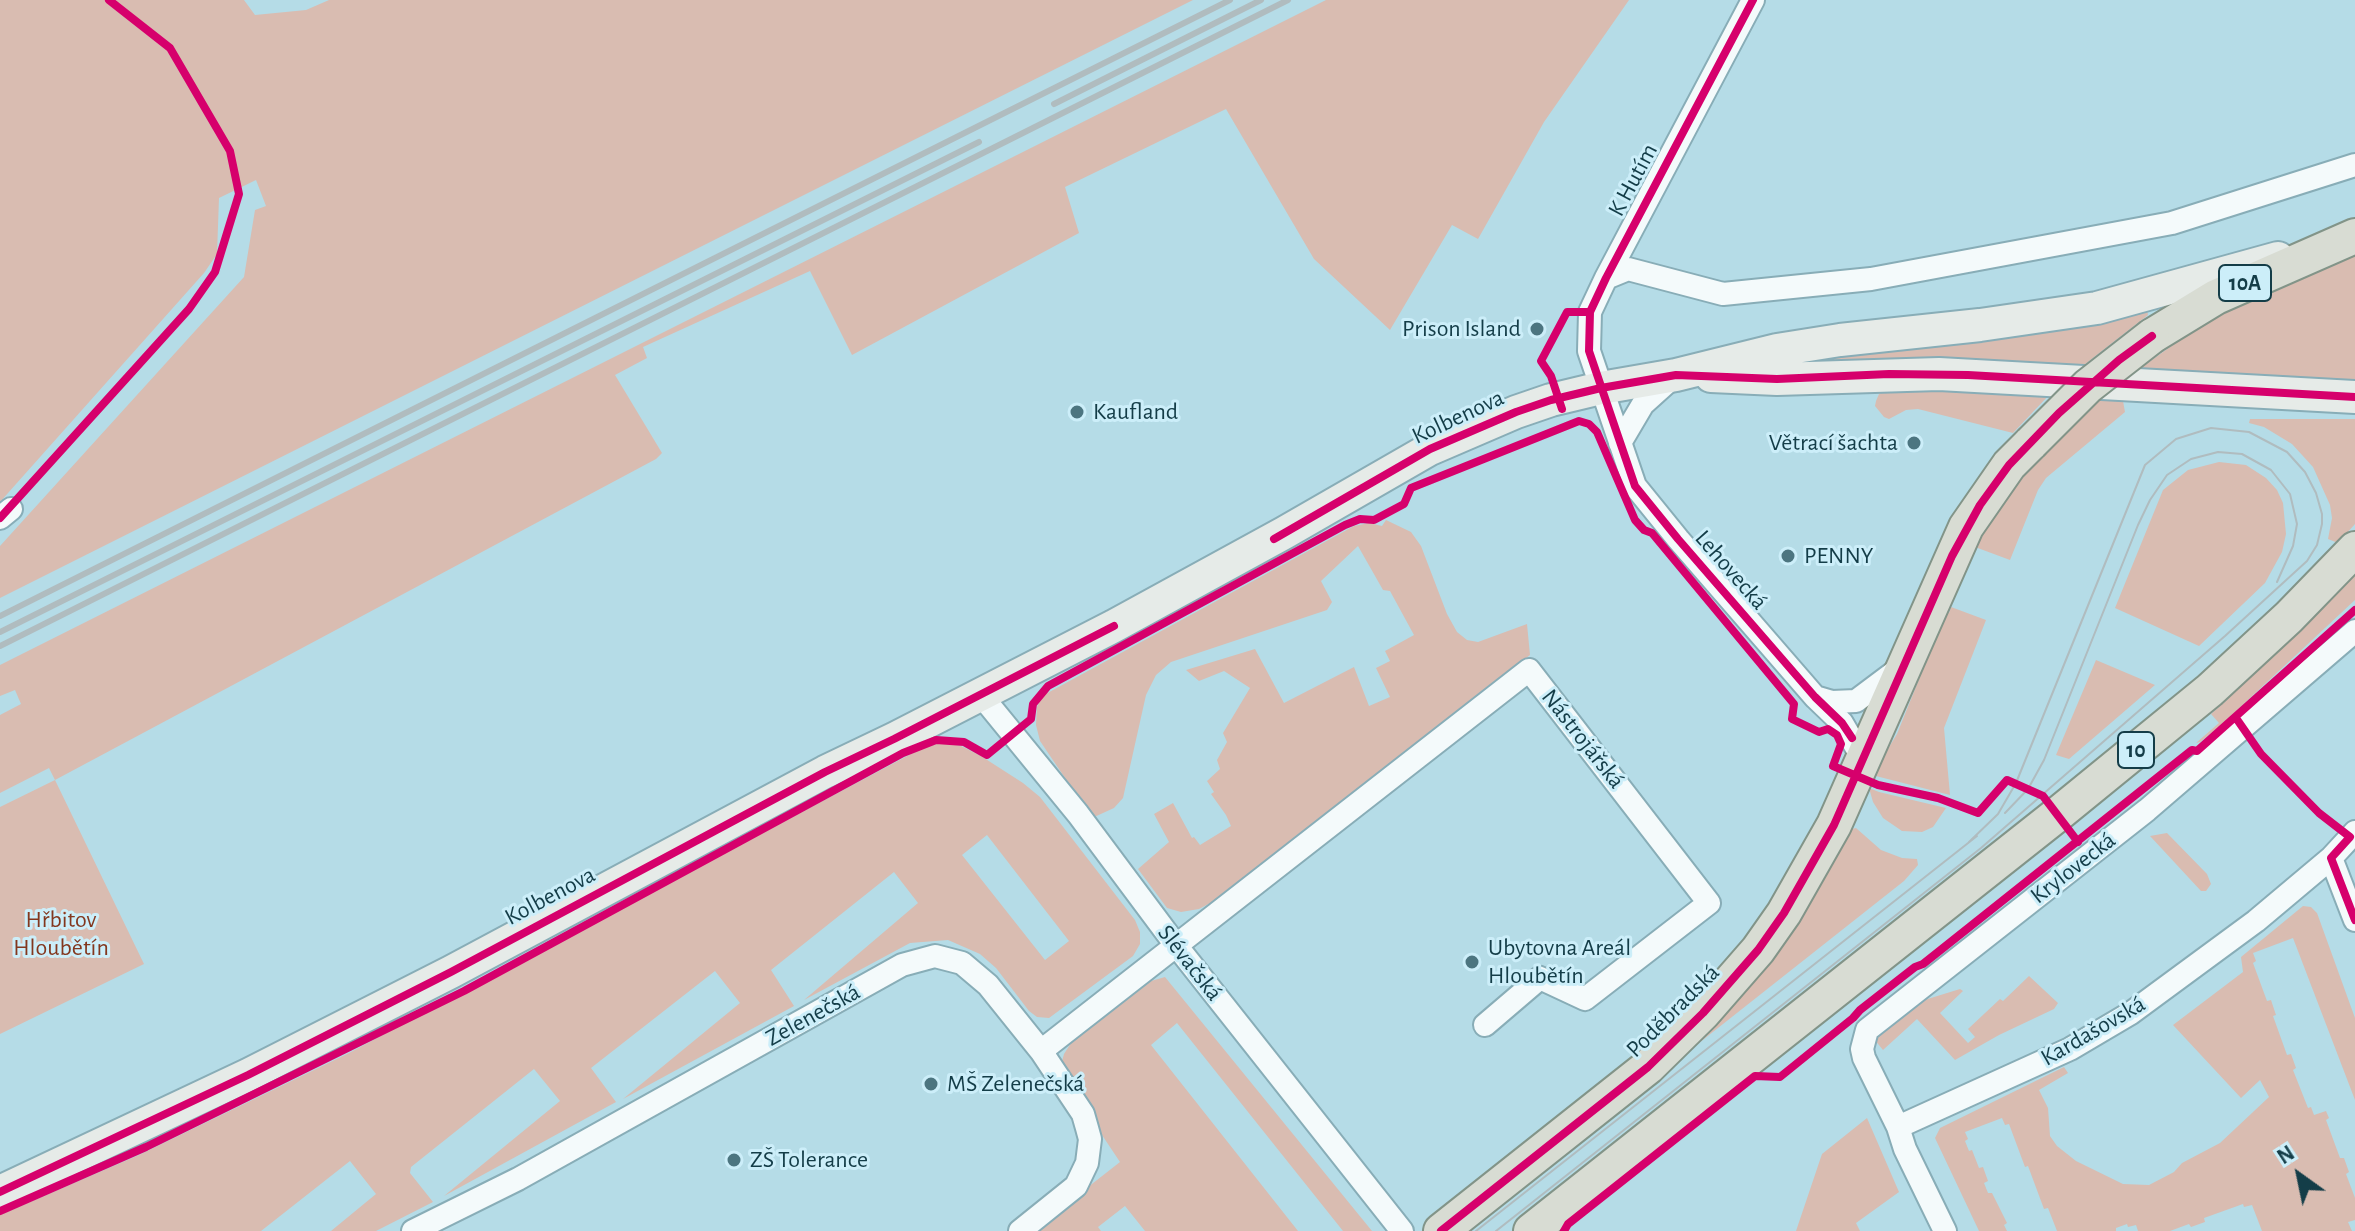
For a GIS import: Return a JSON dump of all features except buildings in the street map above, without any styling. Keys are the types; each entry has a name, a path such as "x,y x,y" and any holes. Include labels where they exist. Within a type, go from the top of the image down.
{"main road":[{"name":"10A","path":"1863,759 1966,527 1995,484 2031,443 2088,386 2152,336 2216,297 2349,238"},
{"path":"1676,375 1777,350 2097,308 2349,238"},
{"path":"1676,375 1777,379 1939,374 2355,397"},
{"name":"Kolbenova","path":"0,1192 248,1075 451,972 825,772 1114,626 1430,449 1551,400 1676,375"},
{"name":"10","path":"1531,1231 2210,690 2279,627 2355,549"},
{"name":"Poděbradská","path":"1441,1231 1648,1067 1729,985 1784,913 1834,825 1863,759"}],"street":[{"name":"K Hutím","path":"1601,388 1589,351 1590,312 1753,0"},
{"path":"1606,278 1628,269 1723,294 1871,279 2172,223 2355,165"},
{"path":"1620,443 1643,404 1676,375"},
{"name":"Lehovecká","path":"1601,388 1635,486 1815,697 1847,729 1863,759"},
{"name":"Krylovecká","path":"1898,1127 1864,1058 1862,1049 1867,1030 2147,810 2355,631"},
{"path":"1815,697 1832,702 1856,701 1907,662"},
{"name":"Nástrojářská","path":"1175,944 1529,670 1709,903 1585,999 1540,978 1485,1025"},
{"name":"Slévačská","path":"980,694 1078,814 1175,944 1402,1231"},
{"name":"Kardašovská","path":"1898,1127 2070,1049 2131,1013 2256,921 2331,858 2355,832"},
{"path":"2331,858 2355,920"},
{"path":"1041,1051 1175,944"},
{"name":"Zelenečská","path":"413,1231 518,1179 902,965 935,956 962,963 988,985 1041,1051 1083,1114 1090,1139 1087,1163 1076,1186 1020,1231"},
{"path":"1898,1127 1905,1149 1945,1231"}],"green space":[{"path":"0,0 244,0 255,15 306,10 329,0 1193,0 0,598 0,546 244,277 255,210 266,206 256,180 219,198 217,254 204,273 0,502"},
{"path":"1326,0 1629,0 1544,122 1478,239 1452,225 1390,330 1314,259 1226,109 1065,187 1079,233 852,355 810,271 643,347 647,358 615,375 662,453 656,459 55,780 49,768 0,793 0,715 21,704 15,690 0,696 0,665"},
{"path":"2355,255 2355,386 2128,377 2223,309"},
{"path":"2147,309 2148,315 2075,372 1798,368 1797,358"},
{"path":"1894,386 2051,393 2013,433 1918,409 1906,410 1889,419 1875,406 1879,394"},
{"path":"2100,398 2123,401 2125,412 2046,478 2038,490 2010,560 1975,547 1997,508 2037,457 2040,459"},
{"path":"2250,419 2355,419 2355,524 2338,543 2328,539 2332,518 2330,505 2313,467 2292,444 2264,427 2249,423"},
{"path":"2219,462 2246,465 2266,478 2283,503 2286,534 2282,552 2265,583 2199,646 2115,608 2163,490 2188,470"},
{"path":"1386,520 1411,532 1421,546 1457,632 1467,640 1478,642 1527,624 1530,655 1214,901 1199,909 1181,912 1167,908 1138,869 1169,842 1154,814 1173,803 1192,838 1200,845 1231,826 1211,794 1214,792 1207,781 1220,769 1217,760 1227,742 1223,733 1250,688 1224,671 1199,681 1186,670 1255,649 1284,703 1354,667 1369,706 1390,697 1376,668 1390,661 1385,651 1414,635 1390,591 1383,590 1358,546 1321,581 1332,602 1327,610 1171,662 1156,675 1146,695 1123,798 1114,808 1092,818 1040,741 1036,725 1037,707 1042,696 1354,526 1369,523 1382,526"},
{"path":"2355,567 2355,600 2221,725 2196,743 2219,723 2211,714 2228,699 2230,688"},
{"path":"1951,607 1986,620 1944,728 1950,795 1872,775 1897,734 1946,612 1949,613"},
{"path":"2096,660 2155,685 2069,759 2056,755"},
{"path":"946,743 961,746 1023,783 1040,797 1135,920 1140,932 1140,944 1133,956 1049,1018 1037,1017 1029,1011 996,968 980,954 948,940 910,943 804,1000 918,903 894,872 771,970 794,1006 623,1099 740,1003 715,971 591,1068 616,1102 444,1196 560,1101 534,1069 411,1167 410,1173 433,1202 376,1231 331,1231 376,1194 350,1161 261,1231 0,1231 0,1215 139,1155 349,1053 929,745","holes":["987,835 1069,941 1045,960 962,855"]},
{"name":"Hřbitov Hloubětín","path":"55,780 144,964 0,1034 0,807"},
{"path":"1869,788 1946,808 1933,827 1922,832 1902,831 1883,818"},
{"path":"1856,828 1881,850 1902,858 1917,859 1918,865 1904,881 1661,1073 1848,830"},
{"path":"2167,833 2207,874 2211,884 2206,891 2201,891 2150,836"},
{"path":"2303,906 2311,907 2317,913 2355,1018 2355,1100 2293,938 2253,953 2256,961 2253,963 2267,1001 2271,1000 2276,1015 2273,1016 2287,1055 2291,1054 2296,1068 2293,1070 2308,1108 2311,1107 2314,1115 2326,1111 2329,1118 2326,1120 2340,1158 2344,1158 2355,1198 2355,1220 2348,1222 2352,1231 2262,1231 2252,1205 2244,1207 2243,1204 2204,1218 2205,1222 2170,1231 2138,1231 2136,1225 2128,1227 2127,1224 2116,1228 2116,1231 2057,1231 2048,1208 2044,1209 2028,1166 2025,1167 2009,1124 2005,1125 2002,1118 1965,1132 1969,1151 1972,1150 1979,1168 1983,1167 1988,1193 1992,1193 2007,1223 2004,1225 2007,1231 1979,1231 1935,1138 1940,1128 2064,1067 2068,1073 2039,1090 2048,1108 2050,1136 2076,1161 2123,1184 2149,1185 2174,1172 2182,1163 2220,1143 2269,1097 2260,1080 2241,1098 2173,1025 2243,972 2241,957"},
{"path":"2029,976 2058,1003 2054,1009 1955,1060 1917,1019 1883,1050 1874,1039 1905,1006 1960,989 1963,991 1940,1013 1968,1043 1975,1037 1968,1029"},
{"path":"1165,977 1372,1231 1343,1231 1177,1023 1151,1045 1298,1231 1145,1231 1125,1206 1098,1227 1101,1231 1032,1231 1120,1162 1086,1111 1061,1065 1064,1054 1071,1043 1151,981"},
{"path":"1867,1118 1899,1192 1856,1223 1860,1231 1796,1231 1822,1154"}],"tram line":[{"path":"1496,1231 1981,848 2307,561 2317,545 2322,514 2305,472 2287,452 2249,432 2211,428 2176,439 2145,465 2016,783 1998,814 1969,842"},
{"path":"2005,813 2028,789 2044,760 2138,525 2167,475 2191,459 2218,452 2242,454 2271,470 2290,494 2297,524 2293,546 2277,582"},
{"path":"1476,1231 1977,836"}],"railway":[{"path":"0,616 1230,0"},
{"path":"1054,104 1261,0"},
{"path":"0,646 1288,0"},
{"path":"0,632 979,142"}],"cycle path":[{"path":"0,518 189,309 215,272 239,194 230,151 170,48 109,0"},
{"path":"1753,0 1590,312 1589,351 1635,486 1852,738"},
{"path":"1562,409 1551,376 1541,361 1567,312 1590,312"},
{"path":"1441,1231 1648,1067 1703,1013 1758,950 1784,913 1834,825 1952,556 1980,505 2009,465 2059,413 2119,360 2152,336"},
{"path":"1274,539 1430,449 1516,412 1601,388 1676,375 1777,379 1889,374 1968,375 2355,397"},
{"path":"0,1211 146,1147 464,991 903,753 936,740 964,742 987,755 1031,719 1033,704 1048,686 1345,525 1360,519 1374,520 1404,504 1411,488 1579,421 1589,424 1597,432 1635,520 1644,530 1652,533 1794,704 1792,719 1819,732 1828,729 1837,735 1841,744 1833,766 1878,785 1938,798 1978,813 2007,780 2043,796 2078,842"},
{"path":"1564,1231 1568,1224 1755,1076 1780,1077 1860,1010 1923,964 2192,750 2197,751 2355,610"},
{"path":"0,1192 248,1075 451,972 825,772 1114,626"},
{"path":"2236,718 2261,754 2319,813 2350,837 2331,858 2355,920"}],"place":[{"name":"Prison Island","path":"1537,329"},
{"name":"Kaufland","path":"1077,412"},
{"name":"Větrací šachta","path":"1914,443"},
{"name":"PENNY","path":"1788,556"},
{"name":"Ubytovna Areál Hloubětín","path":"1472,962"},
{"name":"MŠ Zelenečská","path":"931,1084"},
{"name":"ZŠ Tolerance","path":"734,1160"}]}
